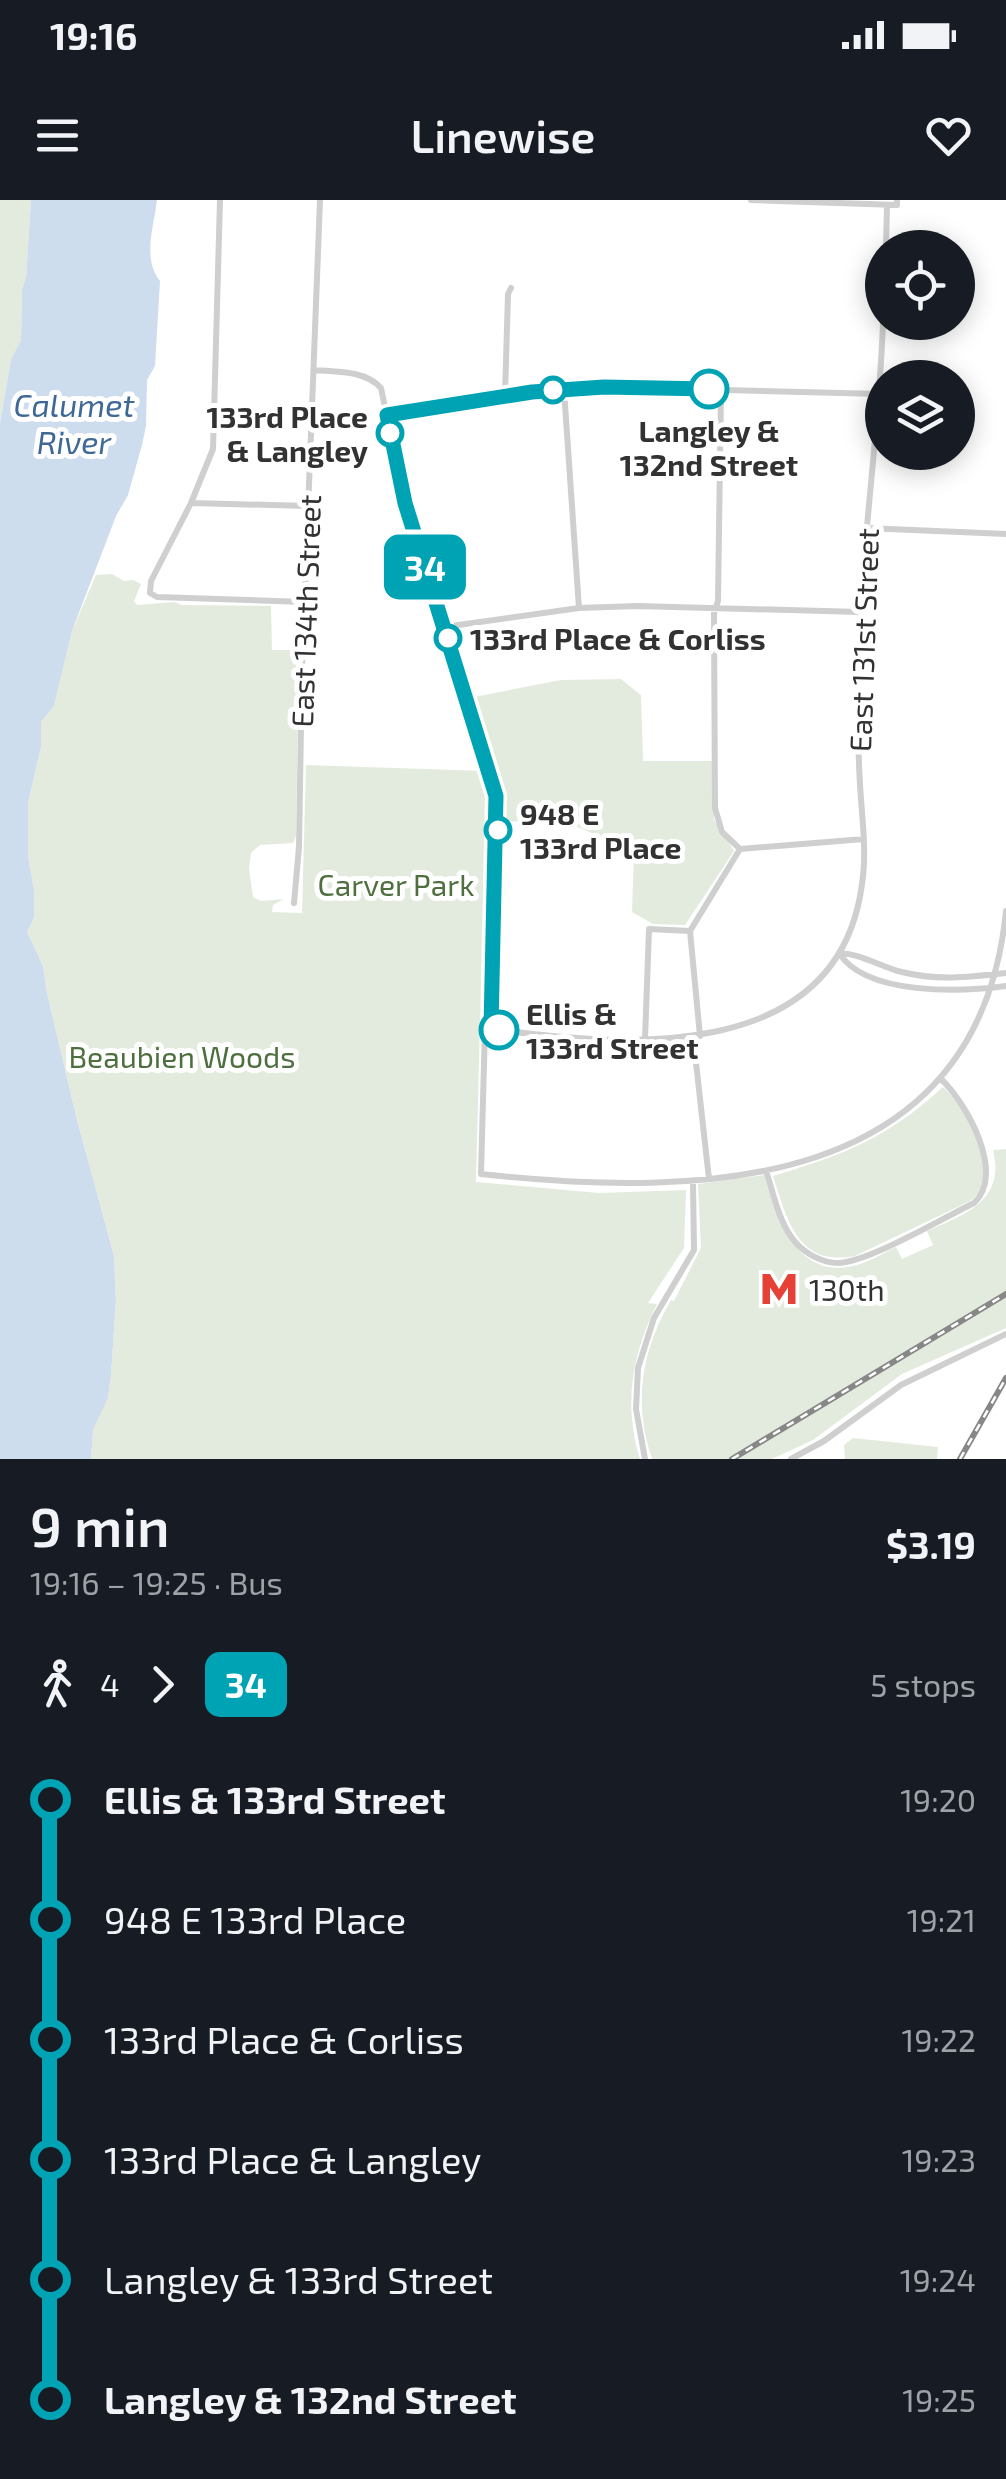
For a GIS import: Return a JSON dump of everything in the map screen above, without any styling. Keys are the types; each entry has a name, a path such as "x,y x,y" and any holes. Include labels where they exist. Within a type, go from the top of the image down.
{"street":[{"path":"220,200 213,449 191,503 150,581 150,593 157,598 304,602"},
{"name":"East 134th Street","path":"294,903 320,200"},
{"path":"751,200 887,205 897,202"},
{"path":"886,230 887,205"},
{"path":"505,395 511,288"},
{"path":"314,370 361,375 381,388 405,503 493,777 498,812 481,1174 595,1185 692,1182 766,1171 856,1143 906,1110 940,1078 972,1032 996,974 1006,911"},
{"path":"387,415 505,395 564,390 865,394"},
{"path":"564,390 579,608"},
{"path":"722,390 715,608 716,808 722,832 740,849 864,840"},
{"name":"East 131st Street","path":"839,953 860,899 864,840 858,724 860,612 872,470"},
{"path":"191,503 308,506"},
{"path":"866,528 1006,534"},
{"path":"444,626 579,608 860,612"},
{"path":"709,1180 690,931 740,849"},
{"path":"645,1039 649,929 690,931"},
{"path":"488,1028 543,1036 645,1039 741,1028 778,1011 808,987 839,953"},
{"path":"839,953 930,977 958,979 1006,973"},
{"path":"839,953 846,964 900,984 940,990 1006,986"},
{"path":"766,1171 789,1234 802,1249 820,1259 840,1263 858,1259 982,1197 990,1180 990,1162 958,1097 940,1078"},
{"path":"644,1459 636,1409 638,1368 660,1306 694,1250 692,1182"},
{"path":"791,1459 824,1441 901,1385 1006,1334"}],"green space":[{"path":"0,200 31,200 21,340 11,359 0,423"},
{"name":"Beaubien Woods","path":"112,574 141,584 134,601 137,605 174,602 271,606 272,650 299,650 296,836 293,843 260,845 251,853 249,869 253,897 261,901 284,899 273,905 272,912 302,913 306,765 485,771 491,820 476,1182 599,1193 686,1190 684,1248 648,1303 657,1304 636,1361 631,1399 640,1459 91,1459 93,1429 108,1398 111,1376 116,1300 114,1256 76,1116 43,966 27,932 34,918 28,803 41,747 41,722 54,706 72,631 96,575"},
{"name":"Carver Park","path":"621,679 641,695 643,761 713,761 714,819 734,851 685,925 653,924 632,912 634,851 568,823 503,821 499,779 474,697 561,680"},
{"path":"943,1087 960,1107 981,1150 985,1179 982,1190 970,1201 855,1256 835,1257 807,1247 790,1223 773,1176 864,1143 903,1120"},
{"path":"1006,1149 1006,1328 902,1374 813,1440 772,1459 652,1459 643,1418 643,1378 661,1319 701,1248 698,1184 764,1175 776,1211 794,1244 821,1265 839,1268 865,1262 896,1247 902,1259 933,1245 927,1231 978,1204 993,1182 993,1150"},
{"path":"853,1438 938,1447 937,1459 845,1459 844,1445"}],"water":[{"name":"Calumet River","path":"31,200 157,200 150,253 160,281 155,366 147,380 142,445 128,495 116,516 72,631 54,706 41,722 41,747 28,803 34,918 27,932 43,966 76,1116 114,1256 116,1300 111,1376 108,1398 93,1430 91,1459 0,1459 0,423 11,359 21,340"}],"railway":[{"path":"732,1459 1006,1294"},
{"path":"960,1459 1006,1378"}],"bus line":[{"name":"34","path":"499,1030 491,1028 498,834 493,777 405,503 387,415 532,392 604,387 709,389"}],"place":[{"name":"Langley & 132nd Street","path":"709,389"},
{"name":"133rd Place & Langley","path":"390,433"},
{"name":"133rd Place & Corliss","path":"448,638"},
{"name":"948 E 133rd Place","path":"498,830"},
{"name":"Ellis & 133rd Street","path":"499,1030"},
{"name":"130th","path":"779,1289"}]}
